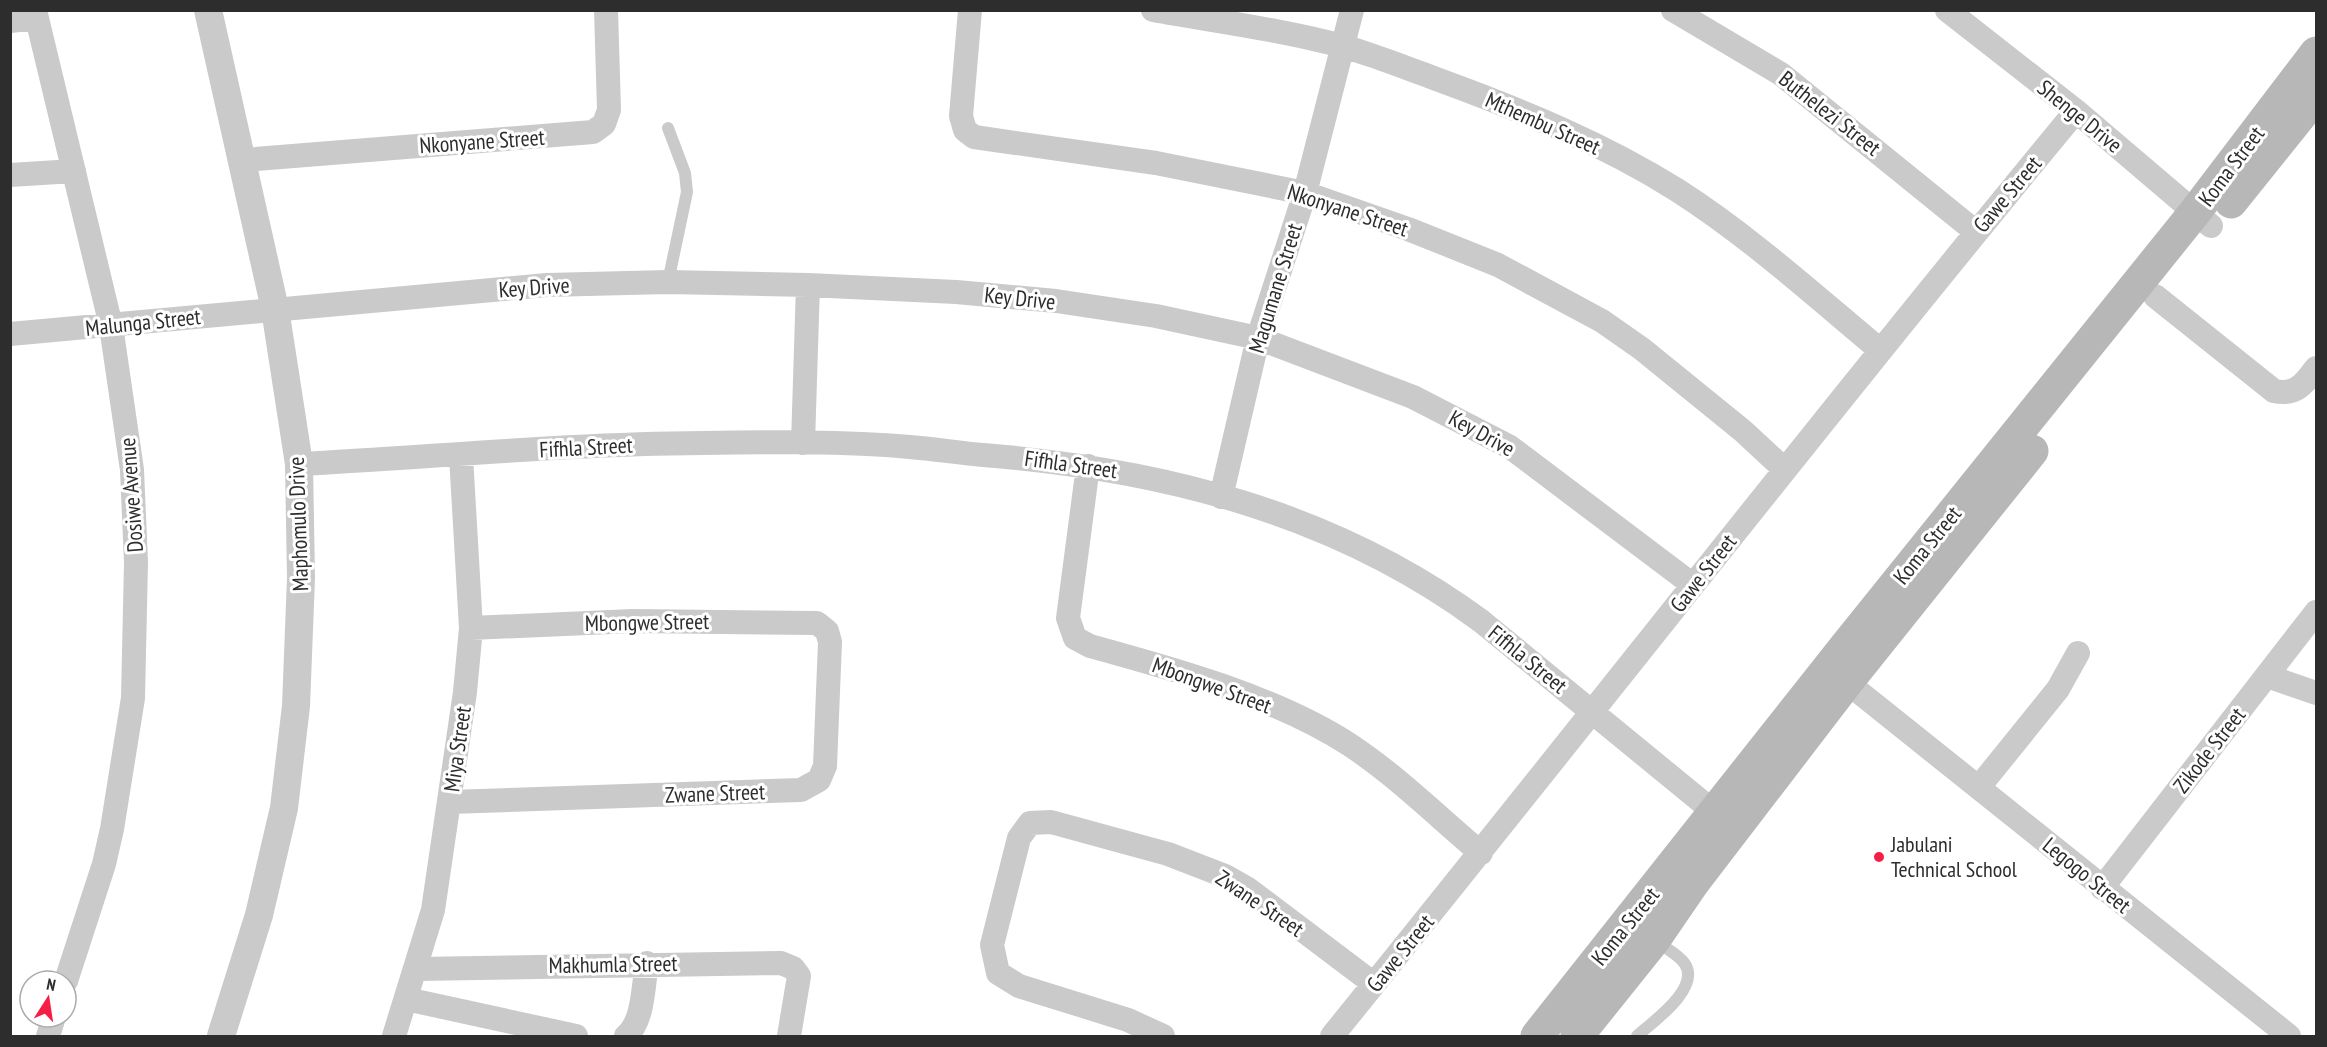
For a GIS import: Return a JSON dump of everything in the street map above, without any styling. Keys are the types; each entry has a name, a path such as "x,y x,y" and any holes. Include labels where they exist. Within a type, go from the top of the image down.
{"main road":[{"name":"Koma Street","path":"1838,675 2155,296 2203,219 2316,53"},
{"name":"Koma Street","path":"1577,1036 1640,932 1838,675 2203,219 2316,96"},
{"name":"Koma Street","path":"1537,1036 1640,932"}],"street":[{"name":"Maphomulo Drive","path":"208,10 275,309 299,464 302,578 297,684 284,808 259,915 221,1036"},
{"name":"Nkonyane Street","path":"243,160 593,132 604,124 609,111 606,10"},
{"name":"Nkonyane Street","path":"970,10 961,116 965,130 974,138 1156,163 1305,193 1371,215 1498,265 1602,321 1682,380 1785,470"},
{"name":"Mthembu Street","path":"1153,10 1342,46 1530,114 1650,175 1733,229 1880,350"},
{"name":"Magumane Street","path":"1221,497 1258,338 1305,193 1352,10"},
{"name":"Buthelezi Street","path":"1673,10 1781,74 1976,232"},
{"name":"Shenge Drive","path":"1947,10 2076,111 2203,219"},
{"path":"10,21 36,14"},
{"name":"Dosiwe Avenue","path":"36,14 111,326 132,470 136,562 135,666 112,829 104,864 70,969"},
{"name":"Gawe Street","path":"1332,1036 1481,853 1880,350 2076,111"},
{"path":"10,175 74,171"},
{"name":"Key Drive","path":"275,309 547,285 668,282 808,285 956,292 1056,301 1156,316 1258,338 1413,397 1510,447 1693,585"},
{"path":"803,443 808,285"},
{"path":"2155,296 2274,391 2289,393 2298,389 2316,368"},
{"name":"Malunga Street","path":"10,334 275,309"},
{"name":"Fifhla Street","path":"299,464 636,444 803,443 909,446 1139,474 1269,510 1364,548 1439,590 1593,712 1725,822"},
{"name":"Miya Street","path":"394,1036 417,969 437,890 471,628 461,456"},
{"name":"Mbongwe Street","path":"1088,466 1068,618 1075,638 1083,644 1211,681 1329,733 1364,755 1481,853"},
{"name":"Zikode Street","path":"2102,888 2316,612"},
{"name":"Mbongwe Street","path":"471,628 633,621 802,622 822,626"},
{"name":"Zwane Street","path":"450,802 790,791 809,788 822,777 825,766 830,642 822,626"},
{"path":"1979,786 2058,689 2078,653"},
{"name":"Legogo Street","path":"1838,675 2289,1036"},
{"path":"2267,676 2316,693"},
{"name":"Zwane Street","path":"1163,1036 1128,1020 1019,986 998,973 992,945 1019,838 1030,823 1051,822 1168,854 1218,872 1248,890 1374,984"},
{"name":"Makhumla Street","path":"417,969 772,962 793,968 799,981 789,1036"},
{"path":"626,1036 633,1029 638,1018 647,963"},
{"path":"406,999 576,1036"}],"lane":[{"path":"668,128 685,173 687,192 668,282"},
{"path":"1636,1036 1664,1014 1678,998 1688,974 1684,962 1640,932"}],"place":[{"name":"Jabulani Technical School","path":"1879,857"}]}
